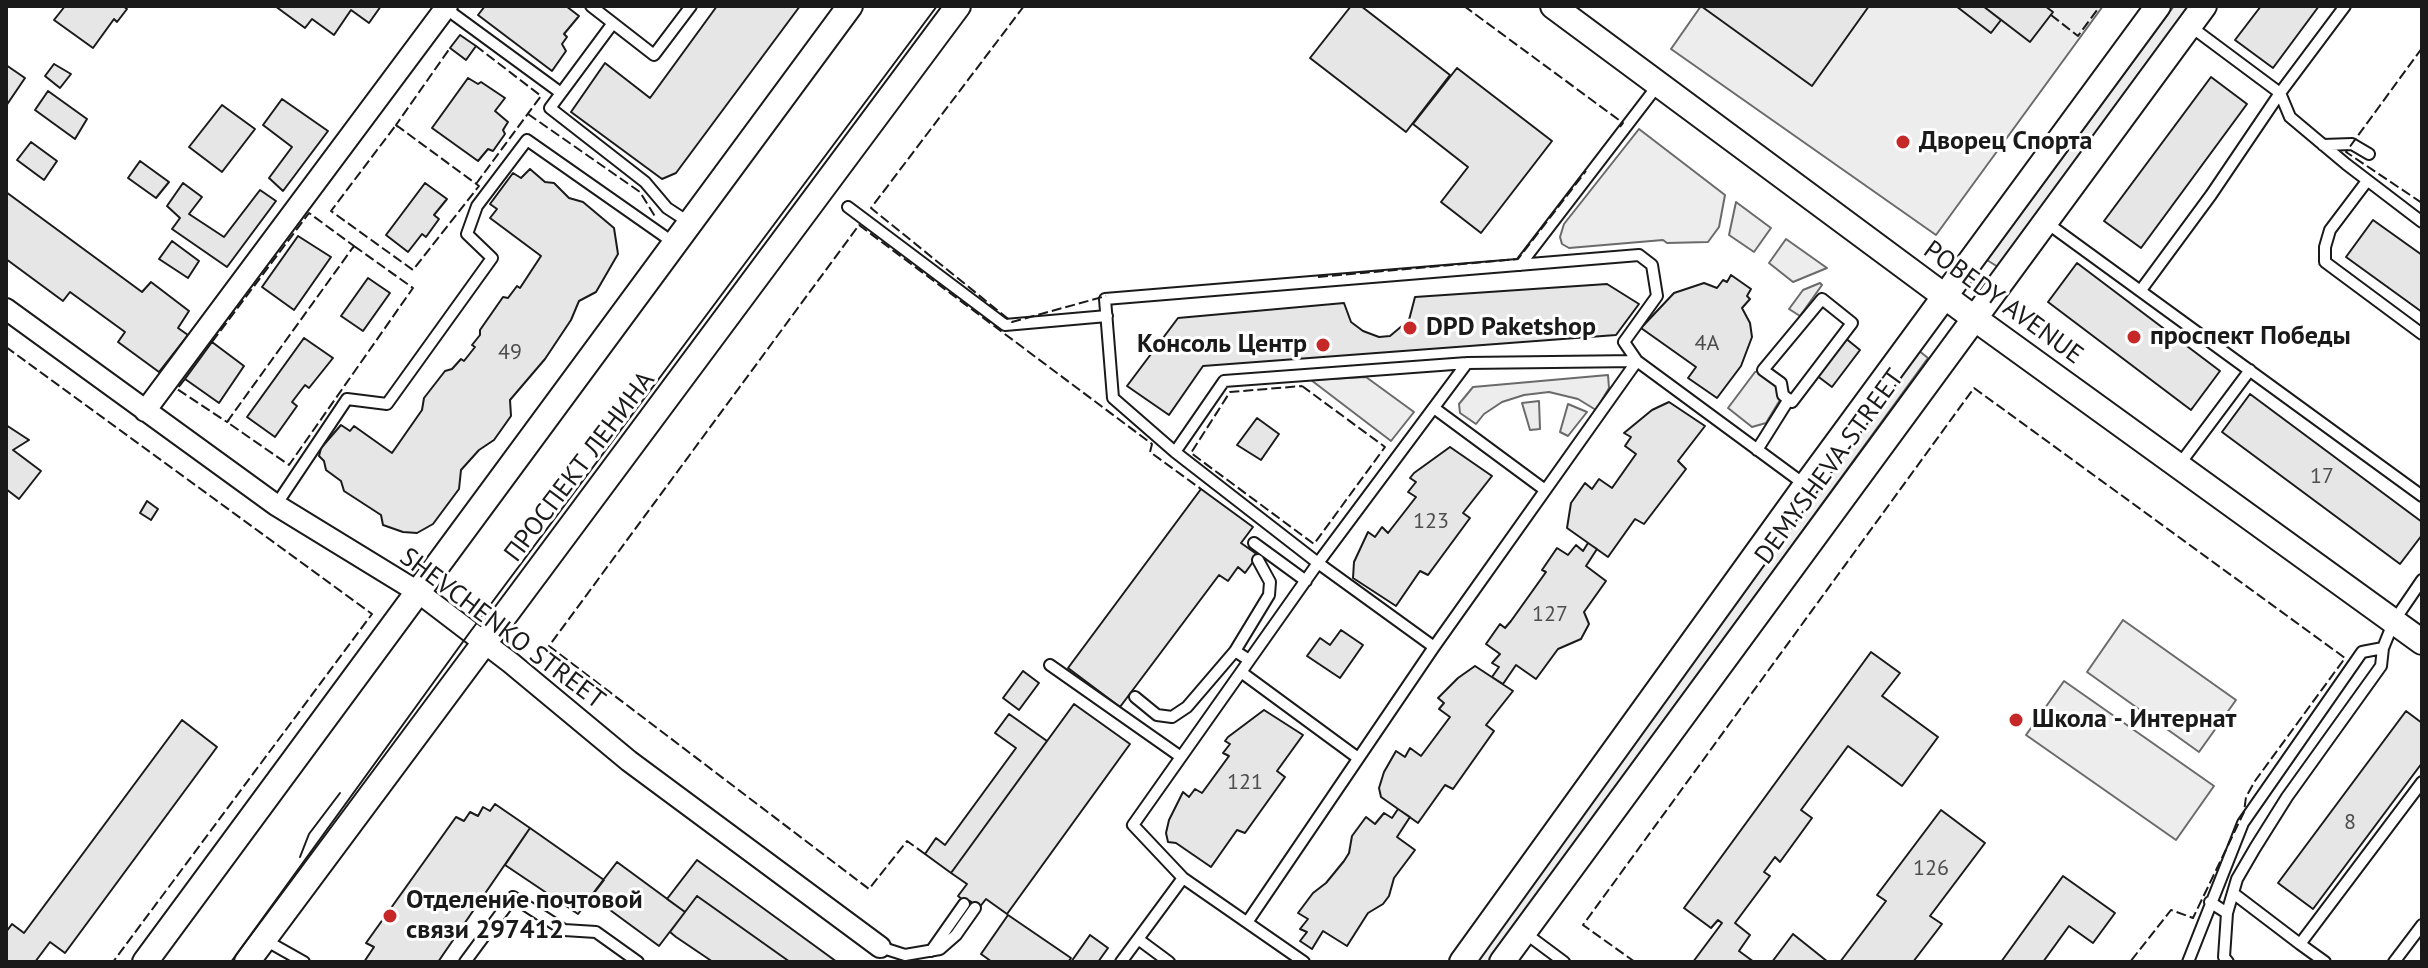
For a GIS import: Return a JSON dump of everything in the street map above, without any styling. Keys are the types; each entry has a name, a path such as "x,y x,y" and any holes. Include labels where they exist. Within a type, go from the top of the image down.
{"street":[{"path":"145,962 850,6"},
{"name":"ПРОСПЕКТ ЛЕНИНА","path":"247,962 958,6"},
{"name":"POBEDY AVENUE","path":"1553,6 1974,318 2422,642"},
{"name":"DEMYSHEVA STREET","path":"1462,962 1806,485 2158,6"},
{"path":"145,411 446,7"},
{"name":"DEMYSHEVA STREET","path":"1502,962 2197,16"},
{"name":"SHEVCHENKO STREET","path":"6,309 276,505 418,592 629,761 880,947"}],"lane":[{"path":"591,6 654,55 691,6"},
{"path":"2141,290 2345,6"},
{"path":"446,7 561,93"},
{"path":"2197,16 2280,93 2290,117 2422,222"},
{"path":"613,23 550,108 645,182 667,208 690,223"},
{"path":"1520,265 1659,83"},
{"path":"276,505 347,399 387,404 492,258 467,234 477,206 527,140 675,243"},
{"path":"2323,145 2352,144 2369,154"},
{"path":"2367,181 2330,230 2325,262 2422,334"},
{"path":"848,207 1005,325 1107,316"},
{"path":"2045,222 2422,496"},
{"path":"1434,647 1318,563 1175,452 1113,398 1105,299 1639,255 1652,265 1657,296 1624,342 1637,361 1806,485"},
{"path":"1822,299 1852,323 1792,402 1789,399 1783,395 1781,383 1763,370 1822,299"},
{"path":"1175,452 1224,381 1467,363 1637,361"},
{"path":"1248,921 1434,647 1637,361"},
{"path":"1304,962 1183,878 1133,825 1318,563 1467,363"},
{"path":"2178,466 2250,370"},
{"path":"1757,450 1789,399"},
{"path":"1434,408 1545,490"},
{"path":"1254,543 1306,581"},
{"path":"1135,697 1157,715 1172,717 1187,707 1235,651 1269,595 1270,582 1258,560"},
{"path":"2228,962 2224,957 2227,913 2243,869 2287,797 2381,666 2383,648 2394,621 2422,580"},
{"path":"2188,962 2243,823 2362,652 2383,648"},
{"path":"1235,651 1249,660"},
{"path":"1050,665 1181,757"},
{"path":"1241,672 1358,758"},
{"path":"2300,944 2422,782"},
{"path":"1121,962 1183,878"},
{"path":"2233,893 2325,962"},
{"path":"465,962 513,897 564,930 596,932 638,962"},
{"path":"2210,902 2227,913"},
{"path":"880,947 905,955 931,951 969,906"},
{"path":"2394,962 2422,925"},
{"path":"1523,932 1564,962"},
{"path":"264,939 304,962"},
{"path":"1138,939 1169,962"}],"shaded area":[{"name":"Дворец Спорта","path":"1701,6 2103,6 1936,235 1671,49"},
{"path":"2174,6 2191,6 1998,267 1987,260"},
{"path":"1639,129 1725,195 1719,227 1708,242 1667,243 1663,240 1569,248 1562,244 1560,237 1564,224"},
{"path":"1736,202 1771,228 1754,252 1729,235"},
{"path":"1786,239 1827,268 1793,282 1769,263"},
{"path":"1820,283 1822,285 1800,316 1789,309 1803,290"},
{"path":"1918,350 1928,358 1489,962 1474,962"},
{"path":"1763,370 1781,383 1783,395 1766,423 1752,427 1728,408 1755,372"},
{"path":"1608,375 1609,388 1596,410 1578,399 1549,392 1502,402 1484,414 1476,424 1460,413 1459,404 1473,387"},
{"path":"1366,377 1414,412 1391,441 1311,380"},
{"path":"1539,401 1540,429 1530,430 1522,403"},
{"path":"1568,404 1587,412 1568,436 1560,432"},
{"path":"2123,620 2236,700 2199,752 2087,672"},
{"path":"2064,681 2214,786 2176,840 2026,735"}],"building":[{"path":"65,6 123,6 127,9 117,22 114,19 93,48 54,20"},
{"path":"275,6 381,6 369,23 351,10 334,35 312,19 305,28"},
{"path":"485,6 566,6 579,16 564,34 567,37 562,44 566,51 552,71 478,15"},
{"path":"717,6 800,6 676,173 662,179 571,112 605,63 650,98"},
{"path":"1351,6 1361,6 1450,75 1406,132 1310,58"},
{"path":"1701,6 1869,6 1812,86"},
{"path":"1956,6 1983,6 2001,20 1991,33"},
{"path":"1983,6 2045,6 2053,12 2030,42"},
{"path":"2261,6 2319,6 2273,68 2235,40"},
{"path":"460,35 476,46 466,60 450,48"},
{"path":"54,64 71,74 60,88 45,76"},
{"path":"6,65 25,78 6,106"},
{"path":"1457,68 1552,141 1481,233 1441,202 1468,167 1413,124"},
{"path":"2211,77 2247,104 2141,248 2104,221"},
{"path":"468,78 478,84 481,82 505,98 495,111 508,122 503,130 505,134 493,151 488,149 478,161 432,128"},
{"path":"48,91 87,119 75,139 35,110"},
{"path":"282,99 328,131 283,191 269,178 292,147 263,125"},
{"path":"222,105 255,129 222,172 189,147"},
{"path":"31,142 57,161 44,180 17,160"},
{"path":"140,161 169,182 156,198 128,178"},
{"path":"530,169 545,182 554,183 569,198 583,202 614,228 618,254 596,292 579,301 571,320 545,359 510,400 511,416 494,440 479,450 461,470 459,489 433,524 417,533 383,525 381,515 344,491 341,481 326,470 319,456 321,448 341,425 350,431 354,426 392,453 422,410 424,398 445,371 452,369 461,359 464,361 475,347 472,345 480,330 503,297 508,298 517,286 520,288 541,256 490,218 497,209 490,204 513,173 521,178"},
{"path":"183,183 202,197 189,214 224,237 260,190 276,201 227,267 172,229 180,218 167,206"},
{"path":"425,183 447,199 434,215 439,219 426,237 422,234 408,252 386,235"},
{"path":"6,192 142,292 151,282 189,311 178,328 188,335 159,372 118,342 125,332 70,292 63,301 6,259"},
{"path":"2373,220 2422,255 2422,312 2346,257"},
{"path":"298,236 331,257 294,310 262,287"},
{"path":"172,241 199,261 188,278 159,259"},
{"name":"проспект Победы","path":"2077,263 2220,371 2191,410 2048,302"},
{"path":"1731,275 1751,289 1747,296 1750,299 1742,308 1750,323 1752,337 1741,366 1717,398 1688,378 1696,367 1641,328 1674,293 1704,283 1717,288 1723,280 1727,282"},
{"path":"368,278 390,293 363,331 341,316"},
{"name":"Консоль Центр","path":"1607,284 1639,304 1616,335 1203,366 1169,415 1127,386 1178,318 1344,303 1351,322 1379,337 1390,336 1409,320 1415,297"},
{"path":"1844,337 1860,350 1832,387 1816,375"},
{"path":"304,338 333,358 309,388 305,385 292,402 297,406 275,437 247,417"},
{"path":"212,342 244,366 219,403 185,379"},
{"path":"2250,394 2422,522 2422,535 2400,564 2222,432"},
{"path":"1669,402 1705,426 1678,461 1686,469 1644,524 1635,519 1608,557 1567,528 1571,503 1585,483 1592,489 1599,479 1612,488 1636,454 1625,446 1631,437 1624,433 1652,410"},
{"path":"1257,418 1279,434 1261,460 1237,445"},
{"path":"6,425 29,440 13,450 41,471 19,499 6,489"},
{"path":"1450,447 1492,476 1463,513 1470,518 1428,575 1420,571 1396,606 1353,578 1354,562 1368,532 1375,537 1382,527 1388,533 1416,497 1408,492 1416,482 1410,478 1414,473"},
{"path":"1201,489 1253,527 1241,543 1258,555 1245,573 1238,567 1228,581 1219,575 1120,707 1068,668"},
{"path":"147,501 158,509 151,520 140,513"},
{"path":"1588,543 1597,549 1586,566 1606,581 1584,612 1589,624 1581,639 1558,649 1536,679 1516,665 1503,684 1492,677 1499,667 1492,663 1500,654 1486,644 1500,624 1505,628 1511,621 1546,572 1542,570 1557,548 1568,555 1576,545 1583,551"},
{"path":"1341,630 1363,645 1340,678 1307,656 1320,638 1330,645"},
{"path":"1871,652 1900,673 1882,696 1938,737 1902,786 1848,746 1801,810 1812,818 1780,862 1775,857 1764,872 1770,876 1735,923 1750,935 1739,951 1754,962 1693,962 1722,923 1718,920 1711,928 1684,908"},
{"path":"1475,666 1513,691 1486,725 1494,731 1453,789 1445,785 1418,823 1381,797 1379,788 1384,772 1396,751 1405,757 1410,748 1421,756 1450,717 1439,709 1444,703 1438,698"},
{"path":"1023,671 1039,683 1019,710 1003,698"},
{"path":"1074,704 1130,744 1007,914 986,899 979,908 970,901 968,904 958,896 967,884 951,873"},
{"path":"1264,710 1303,735 1277,771 1285,777 1245,833 1237,830 1211,867 1176,843 1168,842 1166,833 1169,820 1183,792 1189,797 1195,789 1202,793 1229,756 1223,753 1230,744 1225,741 1228,737"},
{"path":"2406,711 2422,723 2422,763 2313,909 2278,883"},
{"path":"1009,714 1047,741 951,873 925,854 936,838 945,845 1016,748 995,733"},
{"path":"182,720 217,747 65,953 50,942 35,962 6,962 6,932 12,924 24,933"},
{"path":"495,804 530,828 438,962 364,962 374,947 366,943 456,817 464,821 470,812 478,816 483,807 490,811"},
{"path":"1398,809 1410,817 1397,837 1415,850 1394,878 1389,896 1383,904 1368,913 1347,946 1323,931 1312,949 1300,941 1307,932 1300,929 1308,919 1298,913 1344,861 1352,836 1366,817 1375,824 1384,813 1392,818"},
{"path":"1941,810 1985,843 1930,916 1942,924 1913,962 1840,962 1886,901 1877,895"},
{"path":"530,828 604,880 578,914 505,865"},
{"path":"697,860 837,962 790,962 697,896 685,912 667,899"},
{"path":"617,862 685,912 659,946 591,896"},
{"path":"2063,876 2115,913 2093,943 2069,926 2043,962 2001,962"},
{"path":"697,896 790,962 713,962 676,937 670,932"},
{"path":"1008,915 1071,958 1068,962 992,962 981,954"},
{"path":"1793,934 1828,962 1772,962"},
{"path":"1090,935 1108,948 1098,962 1071,962"}],"tram line":[{"path":"231,962 470,632 937,6"},
{"path":"300,857 309,834 340,793"}],"fence":[{"path":"1024,6 871,208 1012,322 1106,296"},
{"path":"1464,6 1623,123 1620,127"},
{"path":"2051,15 2078,36 2100,6"},
{"path":"476,46 541,96 476,184"},
{"path":"398,127 396,125 450,48"},
{"path":"2422,48 2346,152 2422,203"},
{"path":"528,114 640,192 656,218"},
{"path":"396,125 479,186 413,270 331,211 396,125"},
{"path":"1318,277 1518,259 1586,171"},
{"path":"212,342 309,213 353,248"},
{"path":"925,854 907,841 869,889 549,646 859,225 1152,444 1150,452 1201,489"},
{"path":"354,246 413,288 289,465 227,422 354,246"},
{"path":"6,347 372,614 113,962"},
{"path":"185,379 177,389 227,422 229,420"},
{"path":"1302,386 1385,447 1314,544 1191,453 1230,392 1302,386"},
{"path":"1635,962 1583,925 1974,388 2345,658 2255,781 2246,797 2244,812 2193,918 2171,910 2130,962"}],"place":[{"name":"Дворец Спорта","path":"1903,142"},
{"name":"DPD Paketshop","path":"1410,328"},
{"name":"проспект Победы","path":"2134,337"},
{"name":"Консоль Центр","path":"1323,345"},
{"name":"Школа - Интернат","path":"2016,720"},
{"name":"Отделение почтовой связи 297412","path":"390,916"}]}
